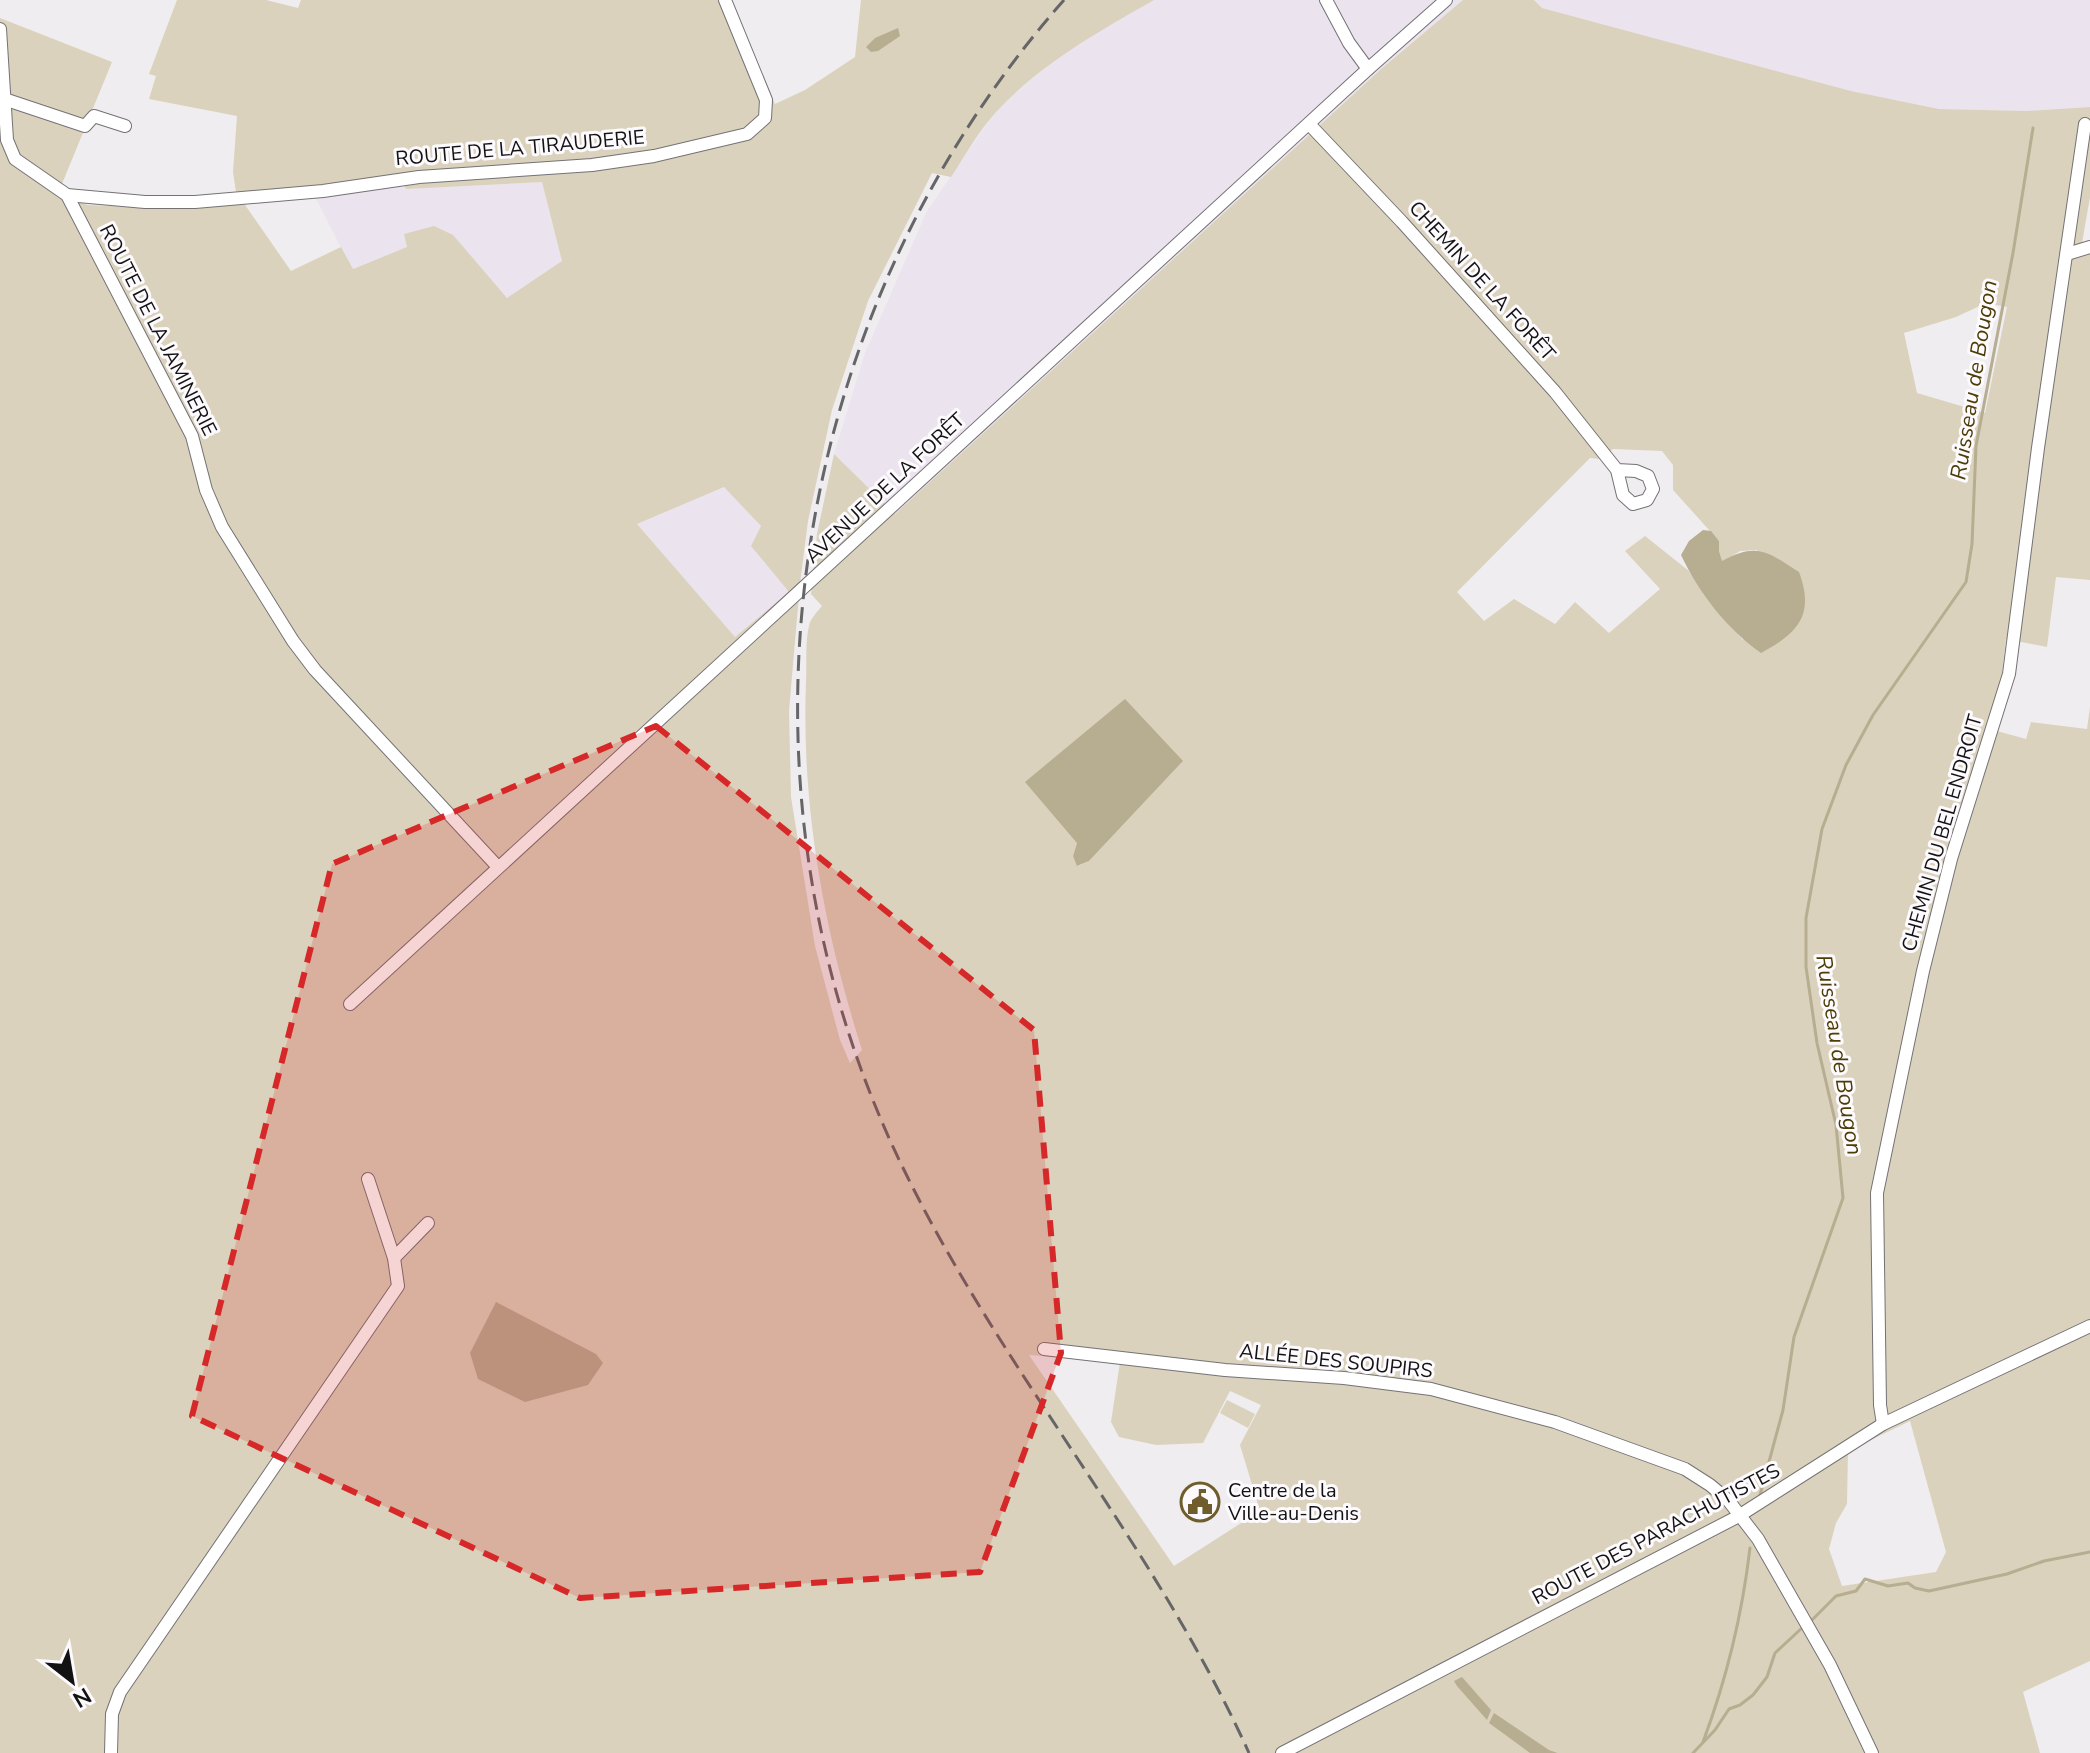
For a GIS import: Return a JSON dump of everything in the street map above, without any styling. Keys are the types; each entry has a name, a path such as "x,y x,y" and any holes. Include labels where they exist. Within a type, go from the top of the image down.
{"street":[{"name":"ROUTE DE LA TIRAUDERIE","path":"67,195 132,201 195,202 323,191 385,181 487,171 592,165 654,156 747,134 765,118 766,100 725,0"},
{"path":"1326,0 1349,43 1368,69"},
{"name":"AVENUE DE LA FORÊT","path":"350,1004 1446,0"},
{"name":"ROUTE DE LA JAMINERIE","path":"0,29 7,140 15,159 67,195 192,436 206,490 222,527 293,641 325,683 498,867"},
{"path":"4,99 85,126 94,116 125,126"},
{"name":"CHEMIN DE LA FORÊT","path":"1309,124 1555,392 1617,470"},
{"name":"CHEMIN DU BEL ENDROIT","path":"1883,1424 1877,1193 1923,971 1947,873 2009,674 2085,124"},
{"path":"2067,254 2090,247"},
{"path":"111,1753 112,1714 120,1692 398,1286 394,1258 368,1179"},
{"path":"394,1258 428,1223"},
{"name":"ROUTE DES PARACHUTISTES","path":"1282,1753 1741,1515 1883,1424 2090,1326"},
{"name":"ALLÉE DES SOUPIRS","path":"1044,1349 1431,1389 1555,1422 1685,1469 1710,1485 1741,1515 1758,1539 1830,1665 1872,1753"}],"highlighted area":[{"path":"656,726 1034,1030 1061,1353 980,1572 580,1598 192,1416 332,864"}],"shaded area":[{"path":"177,0 266,0 298,8 301,0 731,0 775,104 805,90 855,57 861,0 1154,0 1071,50 1014,94 984,126 951,177 932,173 868,301 832,410 808,521 800,583 789,711 791,797 815,946 840,1040 850,1063 862,1050 826,914 812,821 805,728 808,633 811,621 822,606 811,594 817,534 834,454 895,514 1380,70 1463,0 1534,0 1542,8 1851,91 1939,109 2026,111 2090,107 2090,197 2082,243 2090,241 2090,580 2056,577 2047,647 2006,639 2001,682 1986,728 2026,739 2031,722 2087,729 2090,707 2090,1661 2023,1692 2040,1753 1558,1753 1549,1750 1546,1753 0,1753 0,18 112,62 57,196 88,205 136,207 243,202 291,271 341,247 353,269 407,247 404,234 434,226 453,235 507,298 562,261 542,182 406,189 399,174 310,187 236,192 233,172 237,116 149,99 156,76 149,74","holes":["1986,303 2007,307 1985,413 1917,393 1904,333 1956,317","1613,449 1662,451 1673,465 1673,490 1719,541 1722,562 1740,551 1757,550 1743,640 1710,603 1689,571 1645,536 1625,551 1660,589 1609,633 1575,602 1555,624 1514,599 1484,621 1457,592 1590,458 1600,459","724,487 761,526 751,546 789,592 735,637 637,524","1183,761 1089,861 1078,866 1073,856 1077,843","1029,1355 1120,1362 1111,1422 1119,1437 1156,1445 1203,1443 1230,1391 1261,1405 1240,1445 1260,1511 1174,1566","1910,1421 1946,1552 1936,1572 1842,1586 1829,1549 1836,1523 1847,1504 1848,1451"]},
{"path":"1154,0 1463,0 1380,70 895,515 834,454 865,353 927,211 995,112 1044,67"},
{"path":"1534,0 2090,0 2090,107 2026,111 1940,109 1851,91 1542,8"},
{"path":"898,28 900,36 878,51 871,52 866,47 875,38"},
{"path":"399,174 406,189 542,182 562,261 507,298 483,271 405,234 407,247 352,269 310,187"},
{"path":"724,487 761,526 752,547 789,592 735,637 637,524"},
{"path":"1703,530 1711,531 1719,541 1722,561 1745,552 1762,552 1799,572 1805,600 1800,621 1785,638 1761,653 1715,609 1681,555 1689,541"},
{"path":"1125,699 1183,761 1089,861 1077,866 1073,856 1077,843 1025,782"},
{"path":"496,1302 596,1354 603,1363 588,1385 525,1402 478,1379 470,1353"},
{"path":"1227,1400 1255,1414 1248,1428 1220,1413"},
{"path":"1462,1677 1491,1710 1487,1720 1454,1681"},
{"path":"1494,1713 1558,1753 1530,1753 1489,1723"}],"waterway":[{"name":"Ruisseau de Bougon","path":"1760,1495 1783,1410 1794,1337 1843,1198 1836,1125 1817,1043 1806,967 1806,918 1822,829 1846,765 1873,715 1966,582 1972,544 1976,446 2033,128"},
{"name":"Ruisseau de Bougon","path":"1703,1742 1732,1646 1750,1548"},
{"path":"1809,1623 1836,1596 1856,1591 1865,1579 1888,1586 1908,1583 1929,1591 2090,1552"},
{"path":"1693,1753 1715,1730 1729,1709 1753,1695 1767,1677 1775,1653 1803,1627"}],"railway":[{"path":"1064,0 968,127 893,266 839,413 807,565 798,721 811,877 848,1030 908,1178 990,1324 1171,1605 1249,1753"}],"place":[{"name":"Centre de la Ville-au-Denis","path":"1200,1502"}]}
